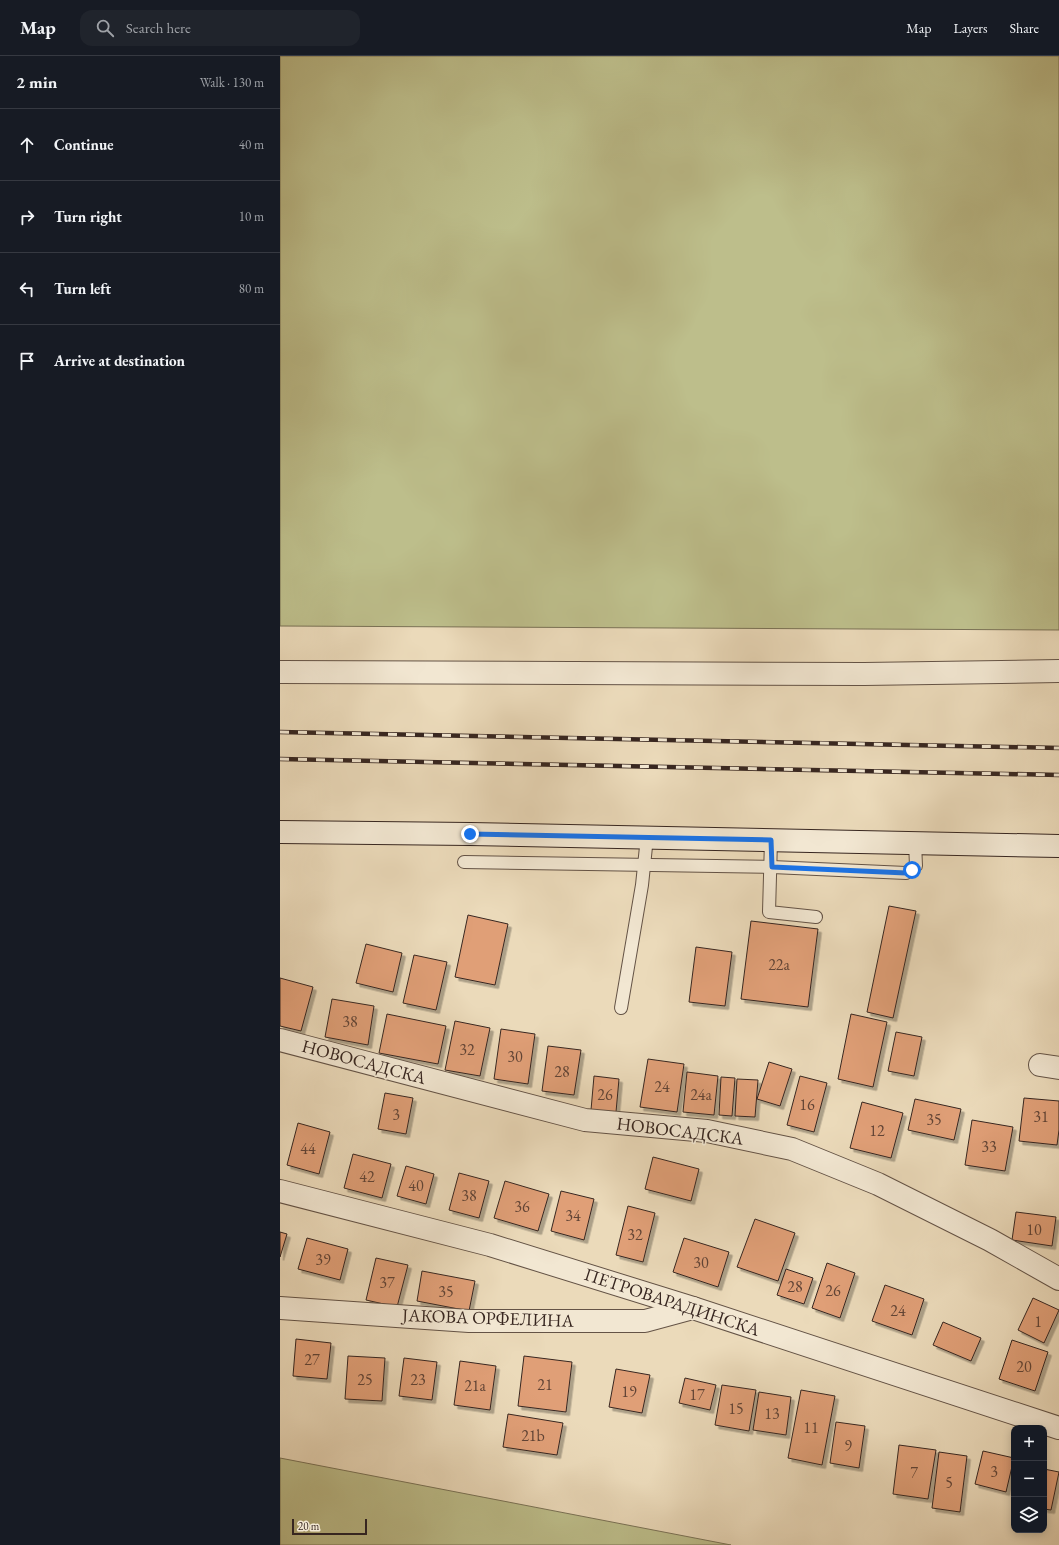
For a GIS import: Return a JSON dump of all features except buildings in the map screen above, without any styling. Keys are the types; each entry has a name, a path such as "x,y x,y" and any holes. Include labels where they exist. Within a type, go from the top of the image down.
{"street":[{"path":"280,672 864,674 1059,671"},
{"path":"280,832 647,837 1059,846"},
{"name":"НОВОСАДСКА","path":"280,1040 585,1120 707,1131 792,1149 878,1184 990,1240 1059,1279"},
{"name":"ПЕТРОВАРАДИНСКА","path":"280,1191 490,1245 694,1308 1059,1428"},
{"name":"ЈАКОВА ОРФЕЛИНА","path":"280,1308 469,1321 645,1321 694,1308"}],"lane":[{"path":"621,1008 644,865 647,837"},
{"path":"771,840 772,867 769,912 816,917"},
{"path":"464,862 772,867 906,873 916,866 916,842"}],"green space":[{"path":"280,56 1059,56 1059,630 280,626"},
{"path":"280,1458 731,1545 280,1545"}],"railway":[{"path":"280,732 1059,748"},
{"path":"280,759 1059,775"}],"route":[{"path":"470,834 771,840 772,867 906,873 912,870"}]}
